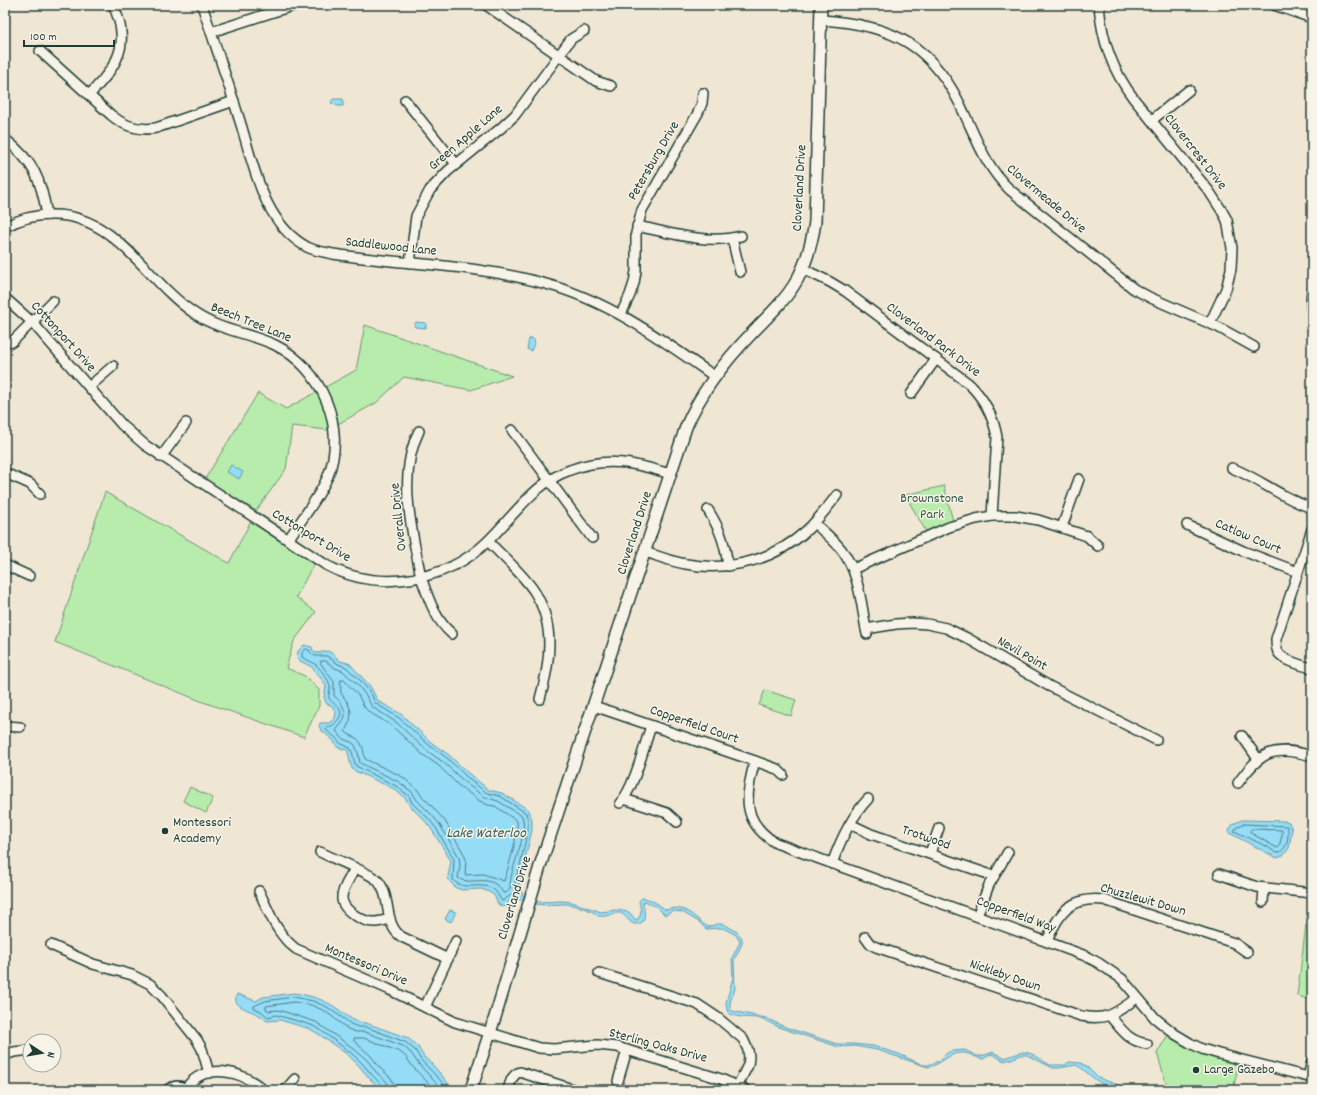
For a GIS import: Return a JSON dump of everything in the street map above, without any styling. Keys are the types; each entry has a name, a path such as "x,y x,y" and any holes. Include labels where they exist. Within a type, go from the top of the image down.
{"main road":[{"name":"Cloverland Drive","path":"472,1090 529,905 689,420 702,394 714,376 784,299 792,288 803,268 811,244 815,222 821,5"}],"street":[{"path":"89,95 109,74 115,64 118,53 122,35 113,5"},
{"name":"Saddlewood Lane","path":"202,5 262,192 277,218 291,234 306,246 318,251 340,255 496,273 533,280 578,295 621,314 654,334 714,376"},
{"path":"211,32 295,5"},
{"path":"486,5 598,82 611,86"},
{"name":"Clovercrest Drive","path":"1099,5 1103,33 1109,56 1118,74 1129,91 1209,191 1222,211 1228,225 1232,248 1231,269 1226,290 1210,324"},
{"path":"1274,5 1312,18"},
{"name":"Clovermeade Drive","path":"820,20 847,22 881,29 902,39 919,50 935,65 947,80 962,106 988,165 1010,190 1134,288 1151,298 1210,324 1254,348"},
{"name":"Green Apple Lane","path":"410,263 414,230 419,209 435,184 456,164 501,128 514,115 571,39 584,31"},
{"path":"40,51 117,120 138,129 156,128 234,102"},
{"path":"1152,120 1189,90"},
{"name":"Petersburg Drive","path":"621,314 630,295 635,277 636,241 642,210 698,113 702,103 703,93"},
{"path":"405,100 456,164"},
{"path":"5,139 23,155 35,171 43,192 47,215"},
{"name":"Beech Tree Lane","path":"5,227 24,218 47,215 76,217 98,226 119,242 177,300 194,314 216,325 274,345 296,359 312,376 320,388 329,409 334,434 334,454 325,484 288,540"},
{"path":"638,226 707,240 737,237 740,272"},
{"name":"Cloverland Park Drive","path":"803,268 845,291 968,383 978,393 987,406 995,425 997,437 992,516"},
{"path":"1312,291 1312,312"},
{"name":"Cottonport Drive","path":"5,298 32,322 122,425 161,457 326,565 349,575 366,579 408,579 421,577 456,565 488,541 524,503 549,481 569,470 606,462 637,464 670,474"},
{"path":"12,342 53,301"},
{"path":"911,394 936,359"},
{"path":"89,387 113,366"},
{"path":"161,457 186,423"},
{"path":"512,430 592,538"},
{"name":"Overall Drive","path":"419,431 413,444 411,454 408,487 411,519 421,577 441,623 452,634"},
{"path":"1232,468 1248,475 1288,499 1312,508"},
{"path":"5,473 30,484 40,494"},
{"path":"1062,527 1079,479"},
{"path":"645,552 685,564 712,567 728,566 755,560 775,552 799,537 814,523 837,495"},
{"path":"708,510 723,539 728,566"},
{"path":"814,523 840,547 853,569 949,527 967,521 992,516 1022,517 1062,527 1089,537 1098,546"},
{"name":"Catlow Court","path":"1187,525 1243,551 1298,572"},
{"path":"1312,529 1276,639 1278,654 1312,668"},
{"path":"488,541 530,586 537,597 545,619 549,638 549,657 547,674 540,699"},
{"path":"5,565 29,576"},
{"name":"Nevil Point","path":"853,569 866,631 896,624 913,623 932,624 952,631 968,638 1049,686 1156,740"},
{"name":"Copperfield Court","path":"594,706 756,761 777,769 783,774"},
{"path":"5,726 20,727"},
{"path":"651,726 631,784 622,801 667,813 678,822"},
{"path":"1242,736 1258,759"},
{"path":"1238,783 1250,766 1258,759 1268,754 1281,751 1292,751 1312,756"},
{"name":"Copperfield Way","path":"756,761 747,794 748,806 756,825 762,833 780,845 1083,955 1097,962 1122,979 1147,1009 1167,1028 1183,1040 1202,1049 1310,1077"},
{"path":"832,864 850,824 857,812 868,799"},
{"name":"Trotwood","path":"850,824 871,834 994,876"},
{"path":"930,853 939,828"},
{"path":"320,852 373,877 379,882 383,890 390,920 394,930 400,936 448,959"},
{"path":"977,916 984,895 1008,852"},
{"path":"355,868 342,895 342,901 345,907 350,912 370,922 390,920"},
{"path":"1219,874 1254,886 1312,893"},
{"path":"1263,902 1264,888"},
{"name":"Montessori Drive","path":"259,891 281,935 296,950 388,989 455,1022 489,1034"},
{"name":"Chuzzlewit Down","path":"1047,941 1052,930 1067,908 1085,899 1096,899 1104,900 1234,942 1247,952"},
{"name":"Nickleby Down","path":"865,937 870,944 876,947 1077,1015 1092,1018 1110,1016 1137,998"},
{"path":"425,1007 456,941"},
{"path":"50,945 93,964 132,975 150,984 164,998 197,1040 202,1048 209,1073"},
{"path":"599,973 697,1004 718,1018 743,1039 748,1050 748,1065 742,1088"},
{"path":"1110,1016 1130,1038 1137,1042 1147,1044"},
{"name":"Sterling Oaks Drive","path":"489,1034 539,1048 601,1045 617,1047 715,1077 742,1088"},
{"path":"618,1081 627,1050"},
{"path":"5,1055 22,1051"},
{"path":"1310,1077 1312,1061"},
{"path":"167,1090 176,1086 187,1089 197,1078 209,1073 222,1071 235,1074 251,1081 263,1090"},
{"path":"508,1090 513,1076 520,1072 575,1090"},
{"path":"285,1090 295,1079"}],"green space":[{"path":"365,325 512,376 471,390 404,377 376,403 327,430 292,426 286,469 256,511 205,479 258,393 286,409 356,370"},
{"name":"Brownstone Park","path":"944,486 953,521 927,533 905,495"},
{"path":"105,492 229,563 256,511 319,554 296,597 316,612 294,641 286,668 305,676 319,690 319,706 304,737 203,702 55,642"},
{"path":"765,690 796,700 791,716 759,705"},
{"path":"190,787 213,798 206,813 183,801"},
{"path":"1306,925 1312,927 1312,1000 1297,996"},
{"path":"1168,1035 1186,1046 1202,1053 1239,1063 1233,1090 1168,1090 1157,1053"}],"water":[{"path":"333,99 343,99 343,106 338,106 331,103"},
{"path":"416,322 426,323 426,328 415,327 414,325"},
{"path":"532,338 535,341 531,351 527,349 529,339"},
{"path":"231,465 243,472 239,479 227,472"},
{"name":"Lake Waterloo","path":"304,645 312,647 313,651 317,653 328,651 340,661 349,663 370,686 378,701 401,714 432,743 449,755 489,790 502,793 529,810 532,820 532,830 519,884 523,896 532,901 539,902 572,902 601,912 616,910 629,912 636,920 640,917 641,912 639,901 642,898 645,898 655,902 666,910 679,908 689,912 708,927 717,924 724,924 737,932 742,938 742,944 734,960 735,989 730,1002 730,1009 732,1011 766,1018 785,1027 837,1044 873,1046 899,1054 923,1065 928,1065 939,1061 947,1053 952,1051 965,1050 977,1056 982,1056 993,1052 1004,1058 1023,1052 1029,1053 1050,1065 1065,1065 1069,1062 1081,1063 1098,1078 1133,1090 1109,1087 1096,1080 1076,1065 1053,1068 1027,1055 1021,1055 1004,1061 992,1054 983,1059 965,1053 959,1053 950,1056 938,1064 928,1067 877,1050 855,1046 839,1047 781,1028 757,1018 741,1017 729,1014 726,1003 733,977 732,958 740,942 736,935 723,928 706,929 699,922 682,912 673,911 665,915 657,907 645,901 643,903 643,921 634,924 620,913 599,916 592,911 578,906 564,904 534,904 524,900 519,900 517,895 503,907 498,904 494,895 487,891 481,889 462,890 456,888 449,881 448,876 451,861 425,821 409,805 406,799 394,789 353,770 347,750 337,747 333,740 321,730 319,726 320,723 329,723 335,718 336,712 332,706 326,703 324,697 326,686 323,681 312,667 297,658 298,651"},
{"path":"1242,820 1289,822 1292,830 1289,848 1284,855 1277,858 1229,833 1229,830 1233,824"},
{"path":"450,910 456,912 451,922 445,919"},
{"path":"294,993 322,1000 356,1021 366,1023 408,1038 418,1047 424,1057 448,1083 445,1090 382,1090 348,1055 317,1033 310,1029 280,1020 267,1021 260,1015 242,1008 236,1002 237,994 256,1001 263,997"},
{"path":"1188,1087 1204,1088 1210,1090 1180,1090"}],"place":[{"name":"Montessori Academy","path":"165,831"},
{"name":"Large Gazebo","path":"1196,1070"}]}
